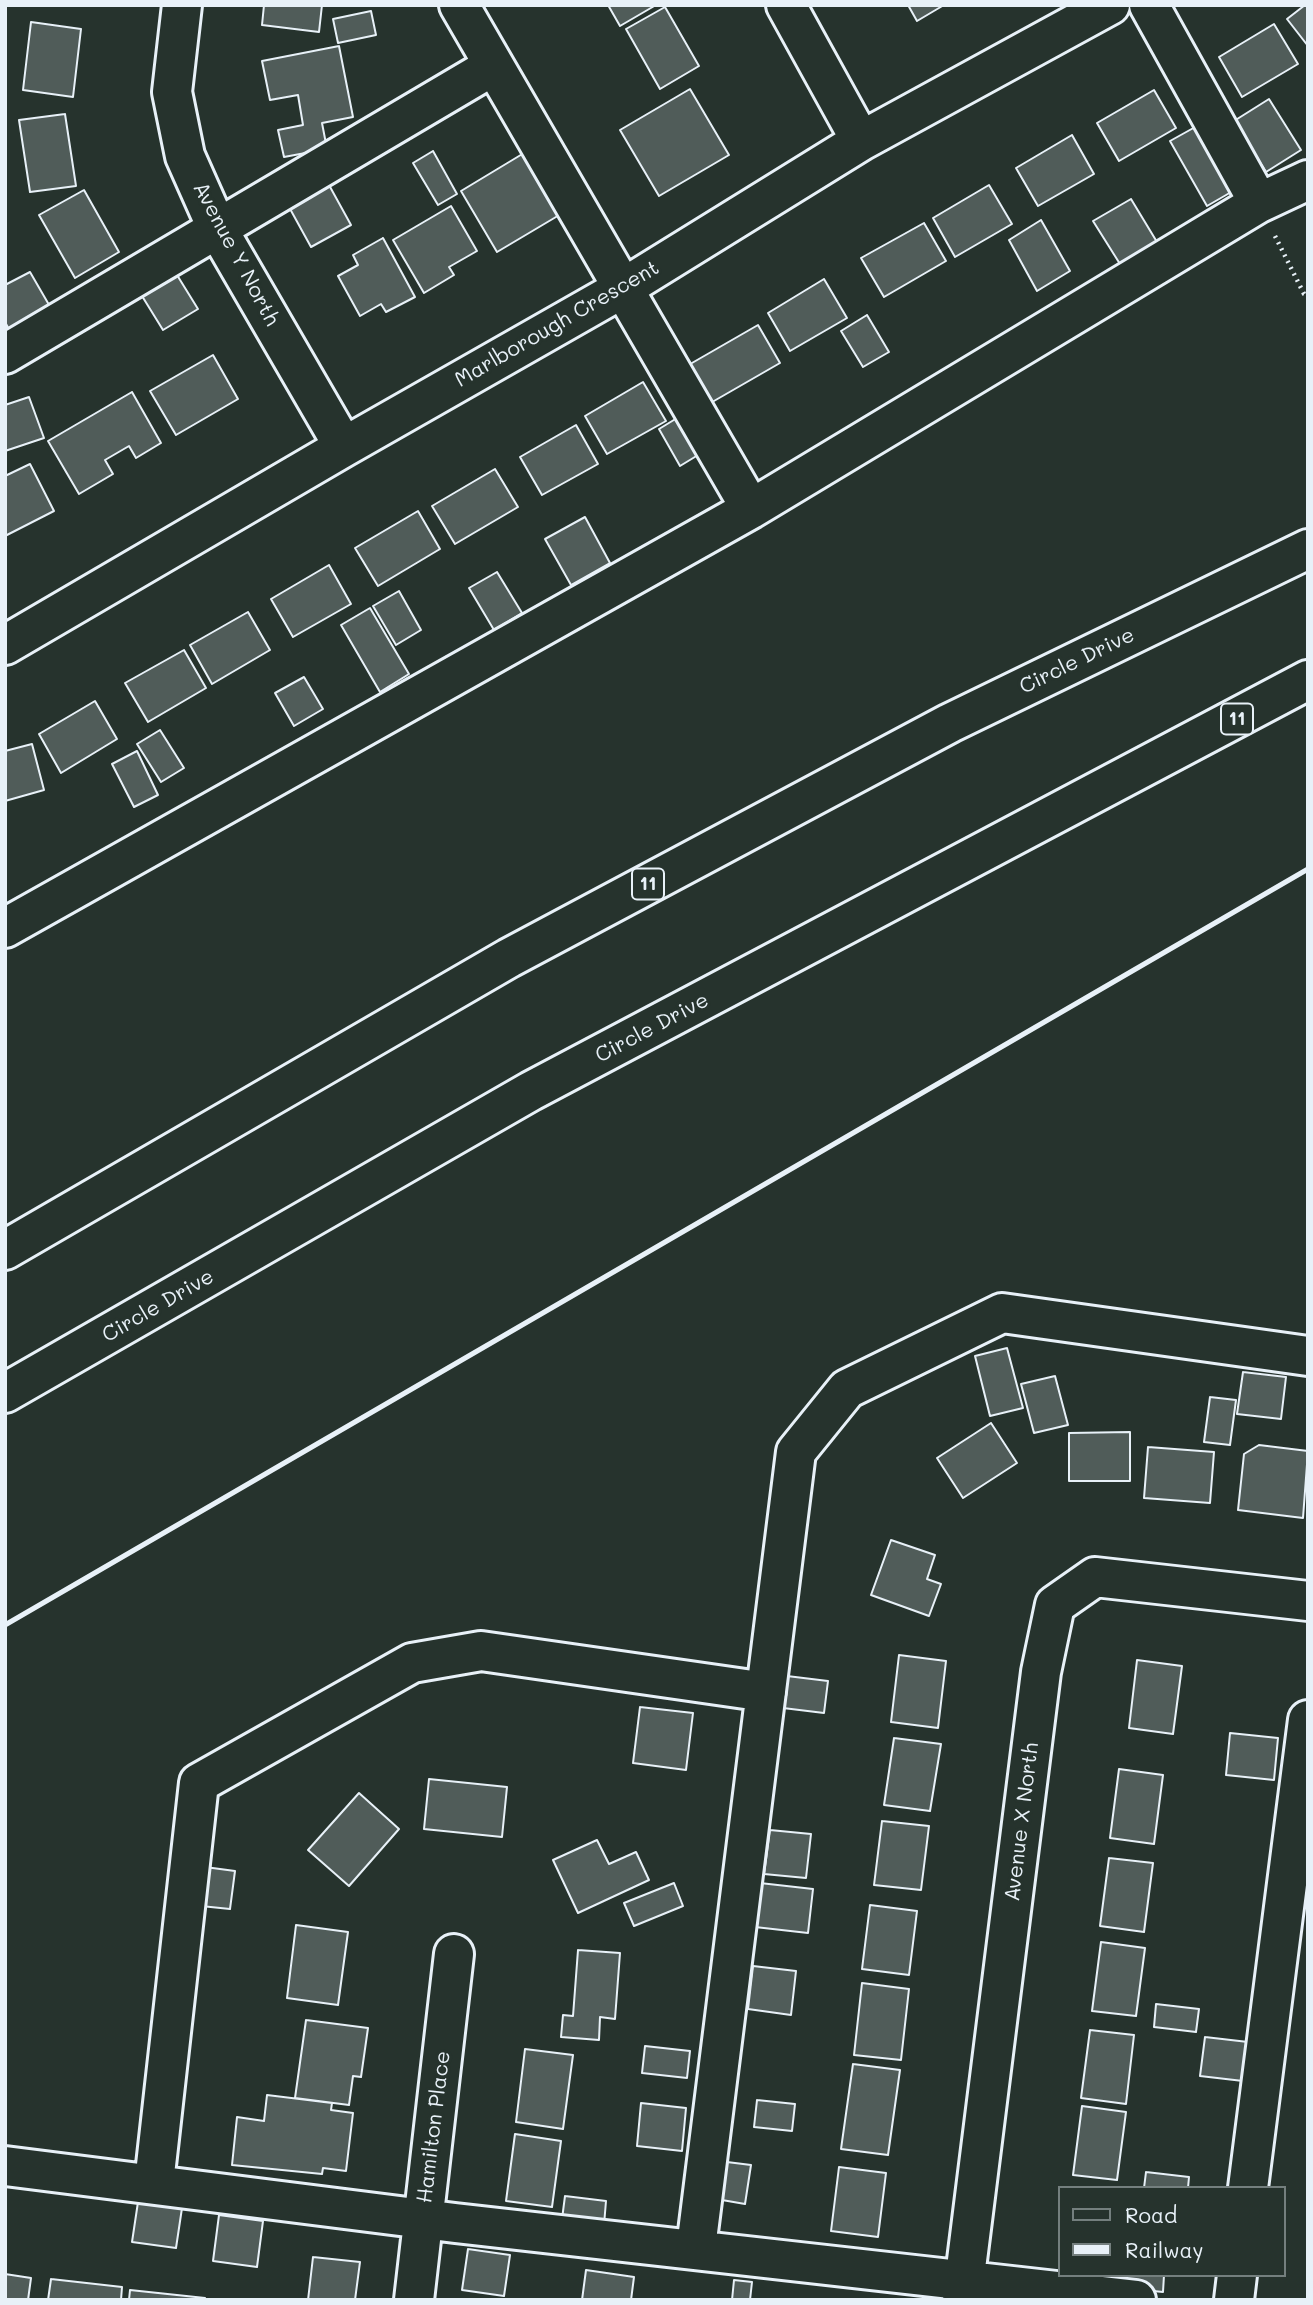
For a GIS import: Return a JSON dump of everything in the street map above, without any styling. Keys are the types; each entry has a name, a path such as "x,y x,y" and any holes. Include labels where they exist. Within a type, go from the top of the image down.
{"main road":[{"name":"Avenue Y North","path":"182,5 172,92 185,156 216,228 344,447"},
{"path":"459,5 625,287 751,509"},
{"path":"786,5 861,141"},
{"name":"Marlborough Crescent","path":"5,645 625,287 861,141 1110,5"},
{"path":"1149,5 1259,204"},
{"path":"5,354 493,66"},
{"path":"5,928 751,509 1259,204 1308,180"},
{"name":"Circle Drive","path":"5,1250 509,958 950,723 1308,549"},
{"name":"Circle Drive","path":"5,1393 531,1091 1166,758 1308,680"},
{"path":"1166,758 1308,689"},
{"path":"696,2248 796,1451 847,1389 1002,1313 1308,1356"},
{"name":"Avenue X North","path":"963,2290 1041,1672 1055,1605 1095,1577 1308,1601"},
{"path":"154,2183 199,1783 412,1663 481,1651 766,1692"},
{"path":"1248,2186 1308,1720"},
{"name":"Hamilton Place","path":"414,2300 454,1954"},
{"path":"5,2166 423,2219 696,2248 963,2290 1136,2300"},
{"path":"1234,2300 1237,2277"}],"path":[{"path":"1259,204 1308,296"}],"building":[{"path":"264,5 322,5 319,32 262,25"},
{"path":"608,5 656,5 620,26"},
{"path":"908,5 944,5 917,21"},
{"path":"1308,5 1308,46 1287,19"},
{"path":"665,7 699,66 660,89 626,29"},
{"path":"371,11 376,35 338,43 333,19"},
{"path":"31,22 81,29 73,97 23,90"},
{"path":"1274,24 1298,64 1242,97 1219,57"},
{"path":"339,46 353,117 322,123 327,149 284,157 278,130 303,125 298,95 270,100 262,61"},
{"path":"690,89 729,155 659,196 620,130"},
{"path":"1154,90 1176,128 1119,161 1097,123"},
{"path":"1269,99 1301,150 1266,172 1234,121"},
{"path":"65,114 76,186 30,192 19,120"},
{"path":"1197,126 1233,191 1207,206 1170,141"},
{"path":"1072,135 1094,174 1038,206 1016,168"},
{"path":"433,151 457,194 438,205 413,163"},
{"path":"524,153 561,214 497,252 461,191"},
{"path":"329,185 351,225 311,247 289,207"},
{"path":"989,185 1012,224 955,257 933,218"},
{"path":"84,190 119,252 75,278 39,215"},
{"path":"1131,199 1157,242 1120,264 1093,221"},
{"path":"451,206 477,251 449,267 454,275 424,293 393,240"},
{"path":"1041,220 1070,271 1037,291 1009,240"},
{"path":"924,223 946,261 884,297 861,258"},
{"path":"383,238 415,297 386,312 381,304 360,316 338,276 358,265 353,255"},
{"path":"30,272 52,310 11,333 5,322 5,285"},
{"path":"177,275 198,309 163,330 142,296"},
{"path":"824,279 847,318 790,351 768,313"},
{"path":"867,315 889,352 863,367 841,331"},
{"path":"758,325 780,363 707,405 685,367"},
{"path":"213,355 238,399 176,435 150,391"},
{"path":"643,382 666,421 607,454 585,416"},
{"path":"132,392 161,443 136,458 129,446 105,460 113,474 79,494 48,441"},
{"path":"29,397 44,438 5,451 5,405"},
{"path":"682,415 703,452 680,466 659,429"},
{"path":"576,425 598,464 542,495 520,457"},
{"path":"30,464 54,511 5,536 5,476"},
{"path":"495,469 518,507 455,544 432,506"},
{"path":"418,511 440,549 378,586 355,548"},
{"path":"585,517 610,563 571,585 545,539"},
{"path":"329,565 351,604 293,637 271,599"},
{"path":"497,572 522,613 494,630 469,588"},
{"path":"399,591 421,630 396,645 373,606"},
{"path":"370,608 409,674 380,692 341,625"},
{"path":"248,612 270,650 212,684 190,645"},
{"path":"184,650 206,688 148,722 125,683"},
{"path":"304,677 323,709 294,726 275,693"},
{"path":"95,701 117,739 61,773 39,734"},
{"path":"160,730 184,768 161,782 137,744"},
{"path":"32,744 44,790 5,801 5,751"},
{"path":"137,751 158,795 134,807 112,764"},
{"path":"1007,1348 1023,1408 990,1416 975,1356"},
{"path":"1243,1372 1286,1377 1281,1419 1237,1414"},
{"path":"1055,1376 1068,1425 1034,1433 1021,1384"},
{"path":"1210,1397 1236,1400 1230,1445 1204,1442"},
{"path":"991,1423 1017,1463 963,1498 937,1458"},
{"path":"1130,1432 1130,1481 1069,1481 1069,1433"},
{"path":"1259,1445 1308,1451 1303,1518 1238,1510 1244,1454"},
{"path":"1148,1447 1214,1452 1210,1503 1144,1498"},
{"path":"891,1540 935,1555 927,1579 941,1584 929,1616 871,1595"},
{"path":"899,1655 946,1661 938,1728 891,1722"},
{"path":"1137,1660 1182,1666 1173,1734 1129,1728"},
{"path":"787,1676 828,1681 824,1713 783,1708"},
{"path":"640,1707 693,1713 686,1770 633,1763"},
{"path":"1230,1733 1278,1738 1274,1780 1226,1775"},
{"path":"894,1738 941,1744 930,1811 884,1805"},
{"path":"1119,1769 1163,1775 1154,1844 1110,1838"},
{"path":"429,1779 507,1787 502,1837 424,1829"},
{"path":"359,1793 399,1829 349,1886 308,1850"},
{"path":"882,1821 929,1826 921,1890 874,1885"},
{"path":"770,1830 811,1834 806,1878 764,1874"},
{"path":"597,1840 609,1864 636,1852 649,1880 578,1913 553,1860"},
{"path":"1109,1858 1153,1863 1144,1932 1100,1926"},
{"path":"205,1867 235,1871 230,1909 201,1906"},
{"path":"674,1883 683,1906 634,1926 624,1903"},
{"path":"760,1883 813,1889 808,1933 755,1927"},
{"path":"870,1905 917,1911 909,1975 862,1969"},
{"path":"296,1925 348,1932 338,2005 287,1998"},
{"path":"1101,1942 1145,1948 1136,2016 1092,2011"},
{"path":"578,1950 620,1953 615,2019 600,2017 599,2040 561,2037 563,2015 573,2016"},
{"path":"753,1966 796,1971 791,2015 748,2009"},
{"path":"862,1983 909,1989 901,2060 854,2055"},
{"path":"1156,2004 1199,2009 1196,2032 1154,2027"},
{"path":"306,2020 368,2028 361,2077 353,2076 349,2105 295,2098"},
{"path":"1090,2030 1134,2035 1126,2104 1081,2098"},
{"path":"1205,2037 1248,2042 1243,2081 1200,2076"},
{"path":"645,2046 690,2051 687,2078 642,2073"},
{"path":"525,2049 573,2055 563,2129 516,2122"},
{"path":"853,2064 900,2070 888,2155 841,2149"},
{"path":"267,2095 332,2103 331,2110 353,2113 346,2171 323,2168 322,2174 232,2165 237,2117 264,2121"},
{"path":"757,2100 795,2104 792,2131 754,2127"},
{"path":"641,2103 686,2108 682,2151 637,2146"},
{"path":"1082,2106 1126,2112 1117,2180 1073,2175"},
{"path":"515,2134 561,2141 552,2207 506,2201"},
{"path":"727,2162 751,2165 745,2204 722,2200"},
{"path":"839,2167 886,2173 878,2237 831,2231"},
{"path":"1146,2172 1189,2177 1188,2186 1144,2186"},
{"path":"565,2196 606,2201 604,2225 562,2219"},
{"path":"138,2202 182,2208 176,2248 132,2242"},
{"path":"219,2215 263,2221 257,2267 213,2261"},
{"path":"468,2249 510,2255 504,2296 462,2290"},
{"path":"313,2257 360,2262 355,2300 308,2300"},
{"path":"586,2270 634,2277 631,2300 582,2300"},
{"path":"5,2274 31,2278 28,2300 5,2300"},
{"path":"1115,2277 1164,2277 1163,2292 1114,2287"},
{"path":"51,2279 122,2287 121,2300 48,2300"},
{"path":"734,2280 752,2282 750,2300 732,2300"},
{"path":"130,2290 205,2298 129,2300"}],"railway":[{"path":"5,1625 1308,869"}]}
